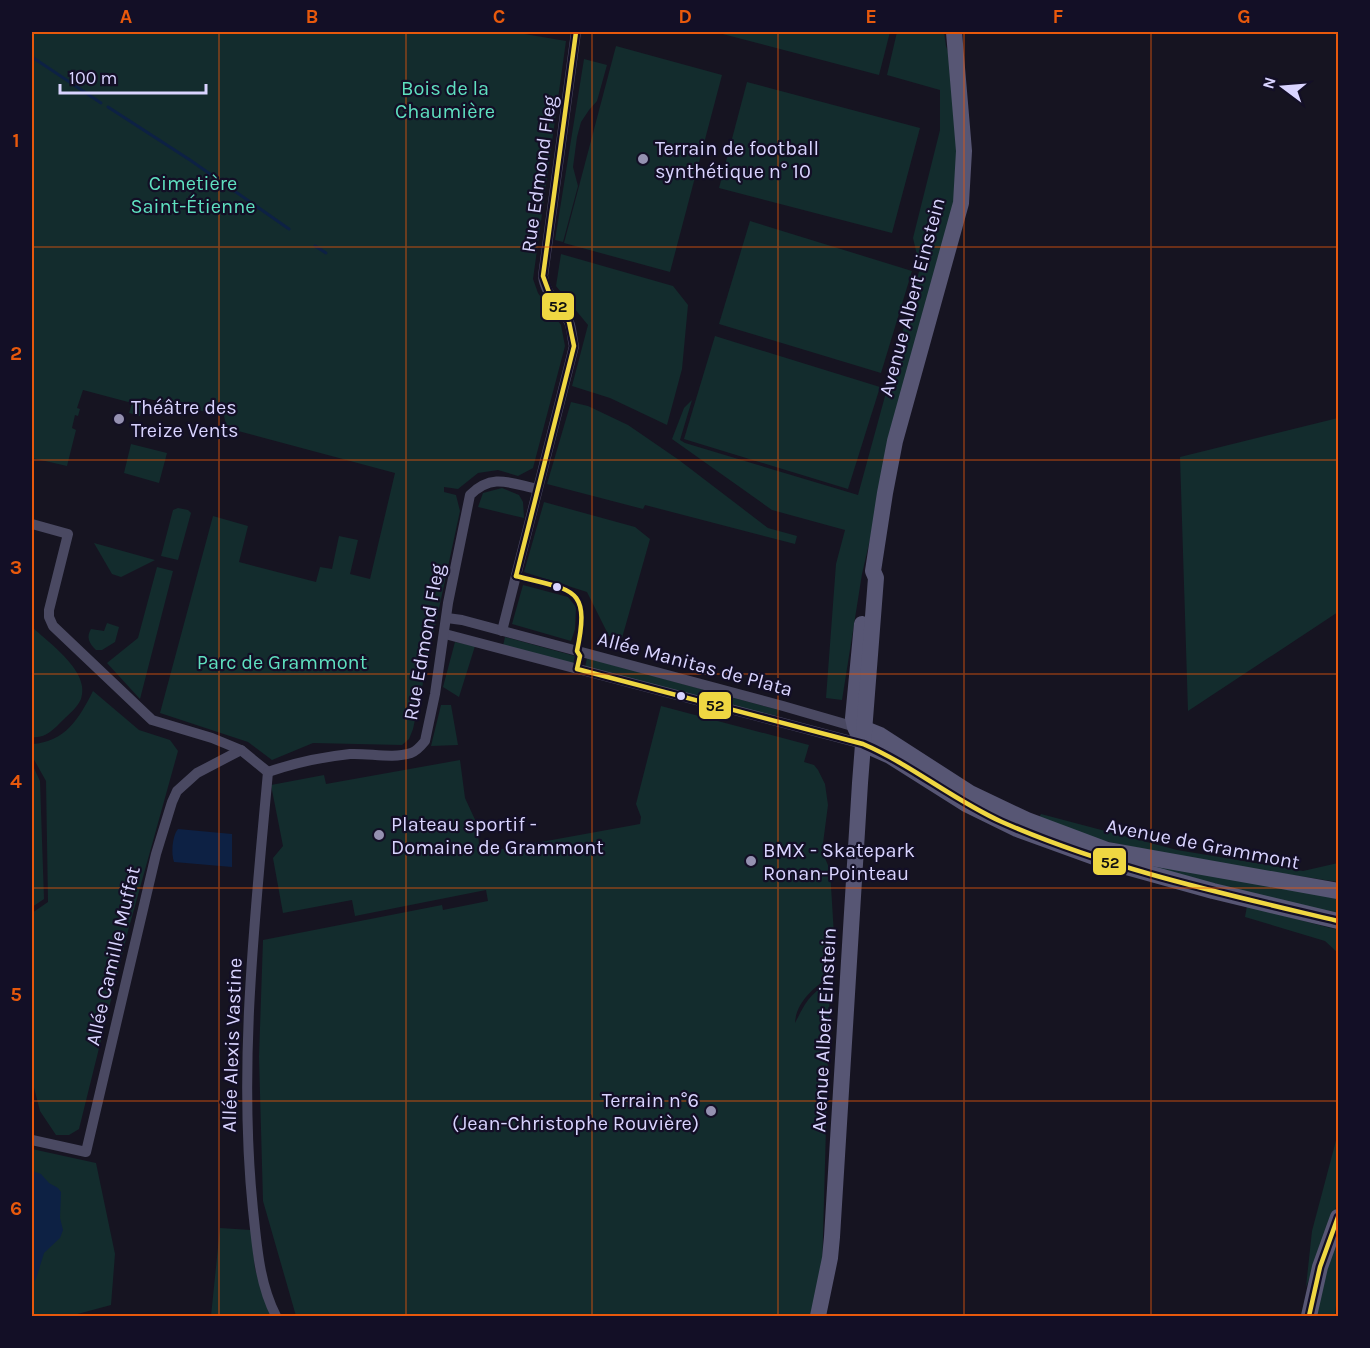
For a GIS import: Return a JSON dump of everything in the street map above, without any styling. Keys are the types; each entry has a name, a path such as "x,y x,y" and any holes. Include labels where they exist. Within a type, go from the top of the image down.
{"main road":[{"name":"Avenue Albert Einstein","path":"818,1317 830,1258 833,1226 861,771 861,733 854,695 857,666 868,579 873,571 895,441 961,203 964,152 954,32"},
{"name":"Avenue de Grammont","path":"861,733 890,756 966,804 1022,824 1107,850 1338,891"},
{"name":"Avenue de Grammont","path":"861,733 880,735 1022,824 1105,861 1213,891 1338,921"},
{"path":"861,771 877,758 890,756"},
{"path":"1308,1317 1320,1267 1338,1217"}],"street":[{"name":"Rue Edmond Fleg","path":"502,631 574,346 570,323 544,284 543,276 576,32"},
{"name":"Rue Edmond Fleg","path":"268,772 296,763 351,754 409,753 420,747 425,741 435,694 470,495 479,487 499,480 537,489"},
{"path":"32,524 68,534 49,610 53,626 152,720 212,738 241,750 268,772"},
{"name":"Allée Manitas de Plata","path":"447,618 462,620 783,705 861,733"},
{"name":"Allée Manitas de Plata","path":"445,634 861,733"},
{"name":"Allée Camille Muffat","path":"32,1140 86,1152 156,854 172,802 177,791 197,773 241,750"},
{"name":"Allée Alexis Vastine","path":"268,772 249,1022 247,1155 259,1263 263,1283 276,1317"}],"green space":[{"path":"32,32 513,32 566,41 533,279 538,293 561,325 565,346 533,468 518,476 498,470 478,473 458,489 444,487 444,492 456,495 460,511 413,729 409,739 402,745 313,743 272,760 248,742 160,713 213,516 248,526 239,562 316,582 320,567 332,569 339,536 358,540 350,574 370,579 395,473 227,428 224,416 145,398 140,416 129,413 132,403 83,390 77,408 80,409 78,416 75,415 72,428 76,430 67,466 32,458"},
{"path":"715,32 890,32 879,75"},
{"path":"897,32 944,32 953,66 958,150 954,212 862,574 842,700 826,698 836,564 845,530 772,510 672,439 684,408 692,400 680,440 685,443 858,495 920,268 913,238 940,130 940,90 887,75"},
{"name":"Terrain de football synthétique n° 10","path":"616,46 722,75 670,272 564,243"},
{"path":"584,59 607,65 597,101 581,122 577,137 573,167 578,186 563,242 555,240"},
{"path":"747,82 920,128 892,233 719,188"},
{"path":"750,221 912,271 881,373 719,324"},
{"path":"561,254 673,286 688,305 682,369 667,425 610,398 572,386 588,325 556,286"},
{"path":"715,336 880,387 848,489 684,439"},
{"path":"571,402 588,406 628,425 679,460 768,528 797,536 795,544 645,505 643,509 547,484"},
{"path":"1338,418 1338,612 1188,711 1180,457"},
{"path":"131,444 167,453 159,483 124,473"},
{"path":"502,488 519,495 523,502 524,518 478,507 483,493"},
{"path":"544,502 635,527 650,539 622,638 609,636 587,592 524,572"},
{"path":"178,508 191,513 178,560 161,556 173,510"},
{"path":"94,543 155,560 121,577 112,574"},
{"path":"157,567 173,571 140,699 107,663 138,638"},
{"path":"523,585 568,597 576,607 575,629 571,641 512,624"},
{"path":"107,623 119,627 115,642 102,650 96,650 89,640 89,632 91,629 104,631"},
{"path":"32,627 67,659 80,679 82,689 81,699 73,711 49,733 37,737 32,737"},
{"path":"505,637 575,656 573,665 503,646"},
{"path":"455,642 475,646 459,697 443,687"},
{"path":"587,658 779,710 776,718 585,667"},
{"path":"93,691 139,730 170,740 178,751 128,931 79,1129 69,1135 56,1135 40,1111 32,1080 32,913 48,902 46,781 32,756 32,744 53,739 62,734 76,720"},
{"path":"441,705 451,705 458,745 431,746"},
{"path":"661,706 809,745 804,762 814,765 825,784 828,805 822,851 830,870 834,935 829,977 811,991 802,1003 795,1023 808,1000 830,981 822,1273 814,1316 296,1316 263,1201 259,1057 263,940 442,905 443,910 488,901 486,890 355,916 352,900 283,913 273,858 283,846 271,785 324,775 326,784 460,760 465,798 477,824 480,853 640,824 641,817 636,804"},
{"path":"32,764 40,781 44,899 32,907"},
{"path":"1041,814 1177,850 1303,871 1338,863 1338,882 1251,869 1086,837 1039,818"},
{"path":"1084,846 1338,897 1338,916 1206,883"},
{"path":"1247,906 1338,930 1338,953 1325,941 1245,917"},
{"path":"1338,1133 1338,1200 1306,1287 1312,1231"},
{"path":"32,1149 96,1163 115,1254 111,1305 70,1316 32,1316"},
{"path":"1338,1227 1338,1285 1335,1316 1312,1316"},
{"path":"220,1228 251,1230 255,1269 272,1316 211,1316"}],"water":[{"path":"178,829 232,834 232,867 174,862 174,836"},
{"path":"32,1171 41,1174 61,1192 60,1218 63,1230 60,1238 44,1253 36,1279 32,1283"}],"waterway":[{"path":"32,57 101,103"},
{"path":"108,107 190,160 289,229"},
{"path":"315,246 326,253"}],"transit line":[{"name":"52","path":"516,576 574,346 569,322 550,295 543,276 576,32"},
{"name":"52","path":"516,576 564,589 573,594 579,602 581,629 577,669 863,744 881,752 984,813 1043,839 1168,879 1338,921"},
{"name":"52","path":"1309,1316 1320,1267 1338,1217"}],"place":[{"name":"Terrain de football synthétique n° 10","path":"643,159"},
{"name":"Théâtre des Treize Vents","path":"119,419"},
{"name":"Plateau sportif - Domaine de Grammont","path":"379,835"},
{"name":"BMX - Skatepark Ronan-Pointeau","path":"751,861"},
{"name":"Terrain n°6 (Jean-Christophe Rouvière)","path":"711,1111"}],"park label":[{"name":"Bois de la Chaumière","path":"445,100"},
{"name":"Cimetière Saint-Étienne","path":"193,194"},
{"name":"Parc de Grammont","path":"282,662"}]}
